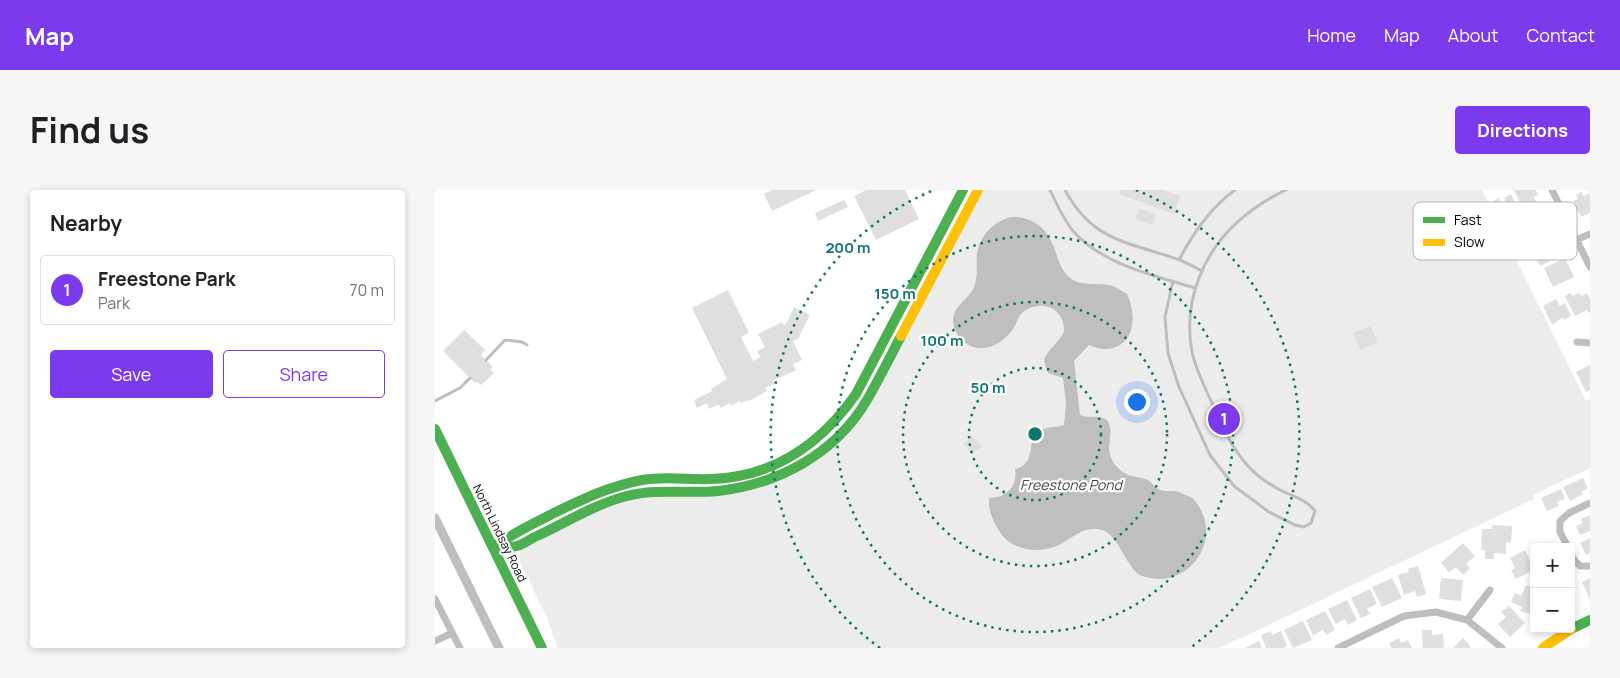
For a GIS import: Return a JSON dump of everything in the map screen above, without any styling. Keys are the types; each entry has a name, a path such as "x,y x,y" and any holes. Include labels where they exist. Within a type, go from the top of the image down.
{"street":[{"path":"494,547 511,534 598,492 613,487 656,478 712,479 749,474 785,461 811,444 837,421 856,394 963,190"},
{"path":"494,547 517,546 599,505 616,499 648,492 670,490 712,491 747,487 784,475 815,456 844,431 861,410 978,190"},
{"path":"1552,190 1558,202"},
{"path":"1590,234 1577,240 1590,267"},
{"path":"1577,342 1590,343"},
{"name":"North Lindsay Road","path":"435,429 542,648"},
{"path":"1566,543 1561,532 1560,521 1569,513 1590,503"},
{"path":"1575,561 1577,564 1587,567"},
{"path":"1467,620 1490,590"},
{"path":"435,599 460,648"},
{"path":"1338,648 1405,616 1436,612 1467,620 1502,648"},
{"path":"1575,627 1590,620"},
{"path":"435,641 452,633"},
{"path":"1543,648 1565,633"}],"lane":[{"path":"1049,190 1073,231 1103,254 1117,262 1195,288"},
{"path":"1065,190 1079,212 1097,229 1108,236 1179,260 1202,271"},
{"path":"1179,260 1197,228 1211,210 1235,190"},
{"path":"1173,281 1165,317 1168,353 1174,373 1210,455 1234,486 1269,512 1295,525 1304,526 1311,523 1315,511 1310,504 1277,488 1251,469 1229,441 1203,384 1192,350 1191,337 1191,311 1195,288 1216,245 1234,224 1256,206 1286,190"},
{"path":"486,360 505,340 522,342 527,345"},
{"path":"435,402 460,388 470,378"}],"shaded area":[{"path":"982,190 1482,190 1488,202 1413,202 1413,260 1517,260 1586,401 1590,399 1590,468 1533,495 1534,499 1220,648 558,648 546,616 518,558 520,551 524,547 598,510 623,501 684,495 725,495 774,483 793,475 817,461 852,429"}],"water":[{"name":"Freestone Pond","path":"1011,217 1025,218 1042,228 1050,239 1062,267 1071,279 1082,283 1113,286 1127,294 1133,320 1128,337 1123,343 1115,347 1103,349 1089,345 1074,361 1080,415 1100,417 1107,420 1110,426 1110,455 1121,471 1147,480 1160,490 1177,491 1189,496 1198,505 1205,523 1205,542 1196,560 1181,573 1161,579 1140,575 1132,568 1112,537 1102,530 1088,529 1060,545 1046,549 1030,550 1008,541 994,521 990,510 989,498 1005,494 1013,486 1015,469 1022,466 1029,458 1032,442 1038,432 1064,425 1066,403 1063,378 1048,373 1044,361 1064,330 1063,322 1056,311 1043,306 1030,308 1021,314 1013,329 1004,339 984,348 977,348 964,342 954,326 953,319 956,309 975,284 977,254 981,241 994,225"}],"building":[{"path":"772,190 816,190 772,211 764,194"},
{"path":"866,190 905,190 919,219 876,240 854,196"},
{"path":"1120,190 1163,190 1180,196 1174,214 1119,194"},
{"path":"1514,190 1536,190 1538,195 1534,197 1536,202 1520,202"},
{"path":"1581,192 1583,196 1590,193 1590,213 1581,217 1577,209 1577,202 1573,201 1578,199 1576,195"},
{"path":"1511,194 1515,202 1506,202 1504,198"},
{"path":"1499,198 1501,202 1492,202"},
{"path":"844,200 848,207 818,221 815,213"},
{"path":"1139,208 1156,214 1152,225 1135,219"},
{"path":"1537,260 1552,260 1540,266"},
{"path":"1561,260 1566,260 1574,277 1553,287 1544,268"},
{"path":"728,290 749,333 741,337 753,361 761,357 757,351 765,347 758,334 782,322 784,325 786,324 794,307 810,315 798,339 793,341 802,360 793,364 796,370 773,381 775,384 765,388 767,391 749,401 741,403 740,401 731,406 730,403 720,408 719,404 709,409 707,403 697,408 694,400 712,391 711,389 727,379 692,308"},
{"path":"1571,293 1572,296 1580,293 1581,296 1587,293 1590,299 1590,312 1588,313 1587,310 1575,316 1565,296"},
{"path":"1556,299 1560,306 1565,303 1571,316 1564,320 1563,317 1552,325 1543,306"},
{"path":"1370,326 1378,342 1361,350 1353,333"},
{"path":"464,330 485,350 481,355 493,367 490,369 494,373 481,385 477,382 475,383 443,351"},
{"path":"1590,365 1590,390 1586,392 1576,372"},
{"path":"972,436 982,446 973,454 963,444"},
{"path":"1583,478 1588,488 1581,492 1583,494 1570,501 1563,487"},
{"path":"1561,489 1565,499 1557,502 1559,506 1547,511 1541,498"},
{"path":"1590,515 1590,531 1580,535 1576,526 1583,523 1581,519"},
{"path":"1493,525 1512,526 1511,543 1506,542 1506,554 1494,553 1494,559 1485,559 1485,550 1481,550 1482,529 1492,529"},
{"path":"1590,538 1590,553 1586,555 1580,543"},
{"path":"1463,543 1475,556 1466,564 1470,568 1463,575 1456,567 1449,572 1441,563"},
{"path":"1525,550 1530,561 1530,572 1516,579 1511,570 1515,568 1510,558"},
{"path":"1418,566 1426,594 1417,597 1415,591 1404,595 1398,575 1409,572 1408,569"},
{"path":"1392,578 1402,598 1382,607 1372,587"},
{"path":"1441,578 1463,580 1461,601 1439,599"},
{"path":"1590,578 1590,599 1582,582"},
{"path":"1526,585 1530,586 1529,614 1520,611 1522,607 1511,602 1515,593 1521,596"},
{"path":"1370,589 1377,604 1367,609 1370,614 1361,618 1351,598"},
{"path":"1347,600 1357,620 1348,625 1345,619 1336,624 1328,609"},
{"path":"1509,606 1525,623 1510,637 1498,624 1506,617 1501,612"},
{"path":"1325,611 1335,630 1326,635 1323,630 1313,635 1306,620"},
{"path":"1303,621 1312,640 1293,648 1284,630"},
{"path":"1422,630 1432,630 1432,635 1443,634 1444,648 1423,648"},
{"path":"1271,631 1272,635 1281,631 1287,646 1283,648 1266,648 1261,635"},
{"path":"1399,638 1401,643 1408,640 1412,648 1391,648 1389,643"},
{"path":"1463,638 1471,648 1453,648"},
{"path":"1259,641 1262,648 1245,648"}],"waterway":[{"path":"435,518 499,648"}],"traffic: fast":[{"path":"494,547 554,513 608,489 651,479 734,477 755,472 775,464 811,442 827,428 856,394 963,190"},
{"path":"494,547 520,545 592,508 615,499 650,492 718,491 741,487 784,473 822,451 854,419 867,400 901,336"},
{"path":"435,429 542,648"},
{"path":"1575,627 1590,620"}],"traffic: slow":[{"path":"901,336 978,190"},
{"path":"1543,648 1565,633"}],"place":[{"name":"Freestone Park","path":"1224,419"}]}
